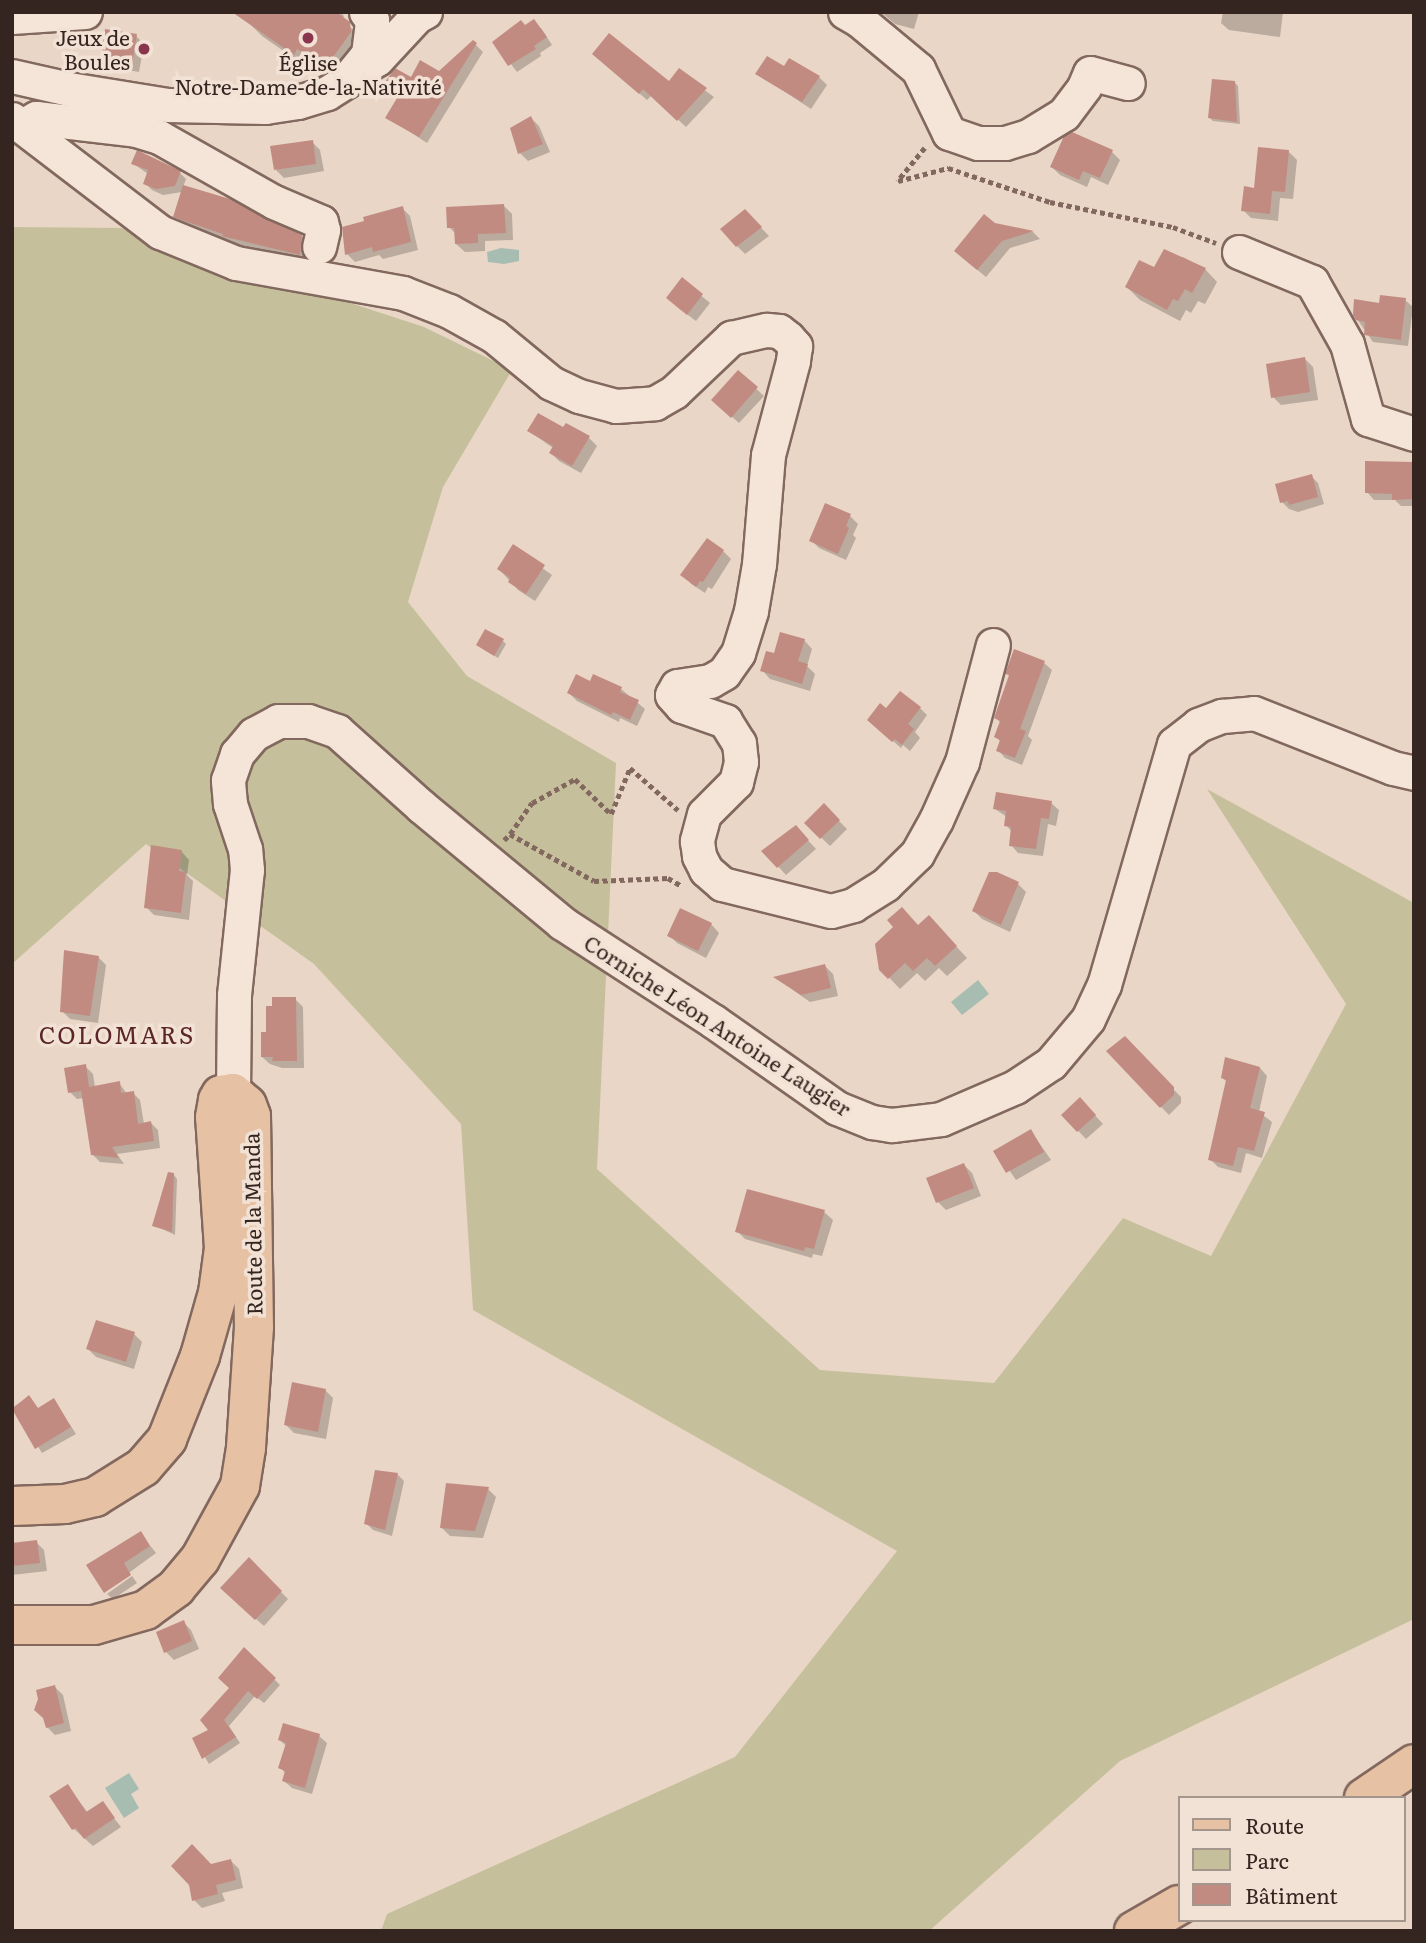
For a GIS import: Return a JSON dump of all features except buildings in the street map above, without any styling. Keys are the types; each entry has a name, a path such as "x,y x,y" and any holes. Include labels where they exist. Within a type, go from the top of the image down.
{"main road":[{"name":"Route de la Manda","path":"12,1506 65,1504 95,1497 143,1467 167,1439 200,1356 218,1293 224,1248 215,1117 221,1095 233,1093 247,1105 251,1126 254,1327 246,1448 240,1486 200,1559 176,1588 146,1610 94,1625 12,1625"},
{"path":"1367,1796 1414,1764"},
{"path":"1134,1931 1178,1906"}],"street":[{"path":"12,17 85,12"},
{"path":"352,74 368,54 372,20 366,12"},
{"path":"12,76 69,89 168,104 265,107 298,102 327,93 377,59 417,16 425,12"},
{"path":"845,12 859,20 918,69 949,133 978,142 1005,143 1028,136 1064,114 1084,87 1090,73 1128,83"},
{"path":"18,122 36,118 136,130 159,137 274,202 321,222 323,230 319,247"},
{"path":"18,122 160,232 236,263 403,293 449,311 494,337 551,383 579,396 616,406 654,402 674,392 731,338 749,332 779,331 795,346 790,375 768,455 759,564 751,611 738,653 724,673 710,681 677,686 672,695 682,706 725,721 739,743 741,762 736,782 705,814 697,841 699,856 706,870 722,884 831,911 853,905 885,885 917,854 936,820 962,762 993,645"},
{"path":"1239,252 1312,282 1347,344 1368,419 1414,434"},
{"name":"Corniche Léon Antoine Laugier","path":"233,1093 234,995 247,870 245,849 230,804 228,780 237,754 254,734 278,721 308,721 337,731 422,807 562,923 713,1021 836,1108 872,1122 911,1125 941,1119 1015,1087 1051,1063 1088,1019 1104,985 1174,744 1198,725 1222,716 1254,713 1393,768 1414,773"}],"path":[{"path":"945,125 898,181 948,168 1050,202 1173,227 1239,252"},
{"path":"510,878 494,849 510,834 532,803 575,779 611,814 631,768 683,813 705,814"},
{"path":"510,834 594,881 668,878 690,890"}],"green space":[{"path":"12,227 121,228 424,327 512,370 443,487 408,602 467,676 616,763 597,1169 820,1370 994,1383 1123,1218 1211,1256 1346,1004 1207,789 1414,903 1414,1619 1120,1761 929,1931 381,1931 387,1914 735,1757 897,1551 473,1310 461,1124 314,964 146,844 12,964"}],"shaded area":[{"path":"501,248 519,250 519,261 504,264 488,262 487,252"},
{"path":"978,980 989,994 962,1015 951,1002"},
{"path":"129,1773 139,1789 131,1794 139,1808 124,1818 105,1788"}],"place":[{"name":"Église Notre-Dame-de-la-Nativité","path":"308,38"},
{"name":"Jeux de Boules","path":"144,49"}],"district":[{"name":"COLOMARS","path":"117,1034"}]}
